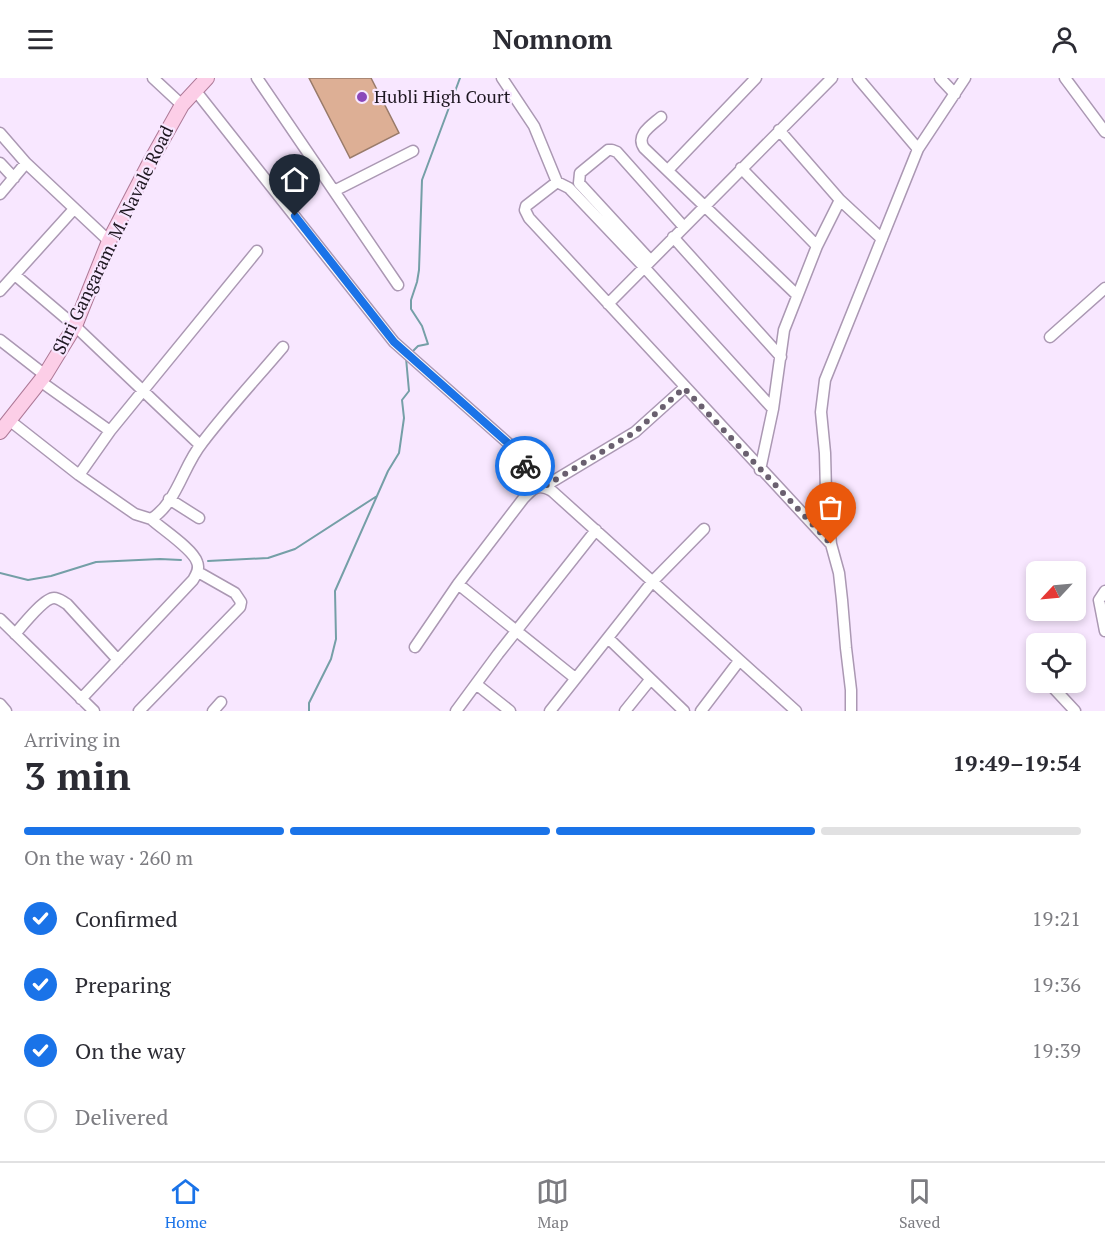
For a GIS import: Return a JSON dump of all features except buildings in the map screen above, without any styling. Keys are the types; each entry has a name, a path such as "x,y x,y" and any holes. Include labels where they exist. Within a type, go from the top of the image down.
{"main road":[{"name":"Shri Gangaram. M. Navale Road","path":"0,432 42,378 75,326 109,241 182,105 207,78"}],"street":[{"path":"153,78 182,105"},
{"path":"257,78 398,285"},
{"path":"502,78 534,126 557,182 569,188 647,264"},
{"path":"668,170 756,78"},
{"path":"608,304 832,78"},
{"path":"858,78 918,149"},
{"path":"940,78 955,94"},
{"path":"851,711 851,690 839,573 831,544 821,412 825,380 918,149 965,78"},
{"path":"1065,78 1105,132"},
{"path":"195,90 394,342 509,444 542,486 552,491 796,711"},
{"path":"661,117 644,132 641,143 703,206 797,295"},
{"path":"779,130 840,200 882,239"},
{"path":"0,133 26,163 109,241"},
{"path":"683,226 616,152 608,150 580,173 579,183 773,409"},
{"path":"334,191 413,151"},
{"path":"0,163 14,178"},
{"path":"0,194 26,163"},
{"path":"741,168 817,246"},
{"path":"557,182 526,206 526,214 684,388 831,544"},
{"path":"760,470 773,409 784,330 817,246 840,200"},
{"path":"0,291 74,209"},
{"path":"673,237 781,357"},
{"path":"79,475 110,431 257,251"},
{"path":"15,275 75,326 200,445"},
{"path":"1050,337 1105,288"},
{"path":"0,340 42,378 110,431"},
{"path":"151,519 160,514 170,499 200,445 283,347"},
{"path":"415,647 458,584 532,488 542,486 635,432 684,388"},
{"path":"9,420 79,475 135,514 151,519 192,554 197,562 198,572 193,580 81,699"},
{"path":"170,499 199,518"},
{"path":"550,711 652,582 704,529"},
{"path":"456,711 596,530"},
{"path":"139,711 240,607 242,602 239,597 198,572"},
{"path":"458,584 575,678"},
{"path":"1105,591 1099,600 1105,631"},
{"path":"15,634 43,603 50,598 56,598 67,604 118,660"},
{"path":"0,619 94,711"},
{"path":"608,638 684,711"},
{"path":"700,711 739,661"},
{"path":"625,711 650,680"},
{"path":"476,684 510,711"},
{"path":"1058,693 1075,711"},
{"path":"213,711 221,702"},
{"path":"0,704 6,711"}],"waterway":[{"path":"412,352 418,346 428,344 422,326 411,309 411,300 419,270 422,180 460,78"},
{"path":"309,711 309,703 331,659 336,639 335,591 388,471 399,453 404,418 402,400 409,391 406,358"},
{"path":"208,561 268,558 295,549 377,496"},
{"path":"0,573 28,580 51,576 96,562 181,560"}],"way so far":[{"path":"525,466 539,486 545,486 635,432 684,388 831,544"}],"place":[{"name":"Hubli High Court","path":"362,97"}],"route":[{"path":"295,216 394,342 509,444 525,466"}]}
